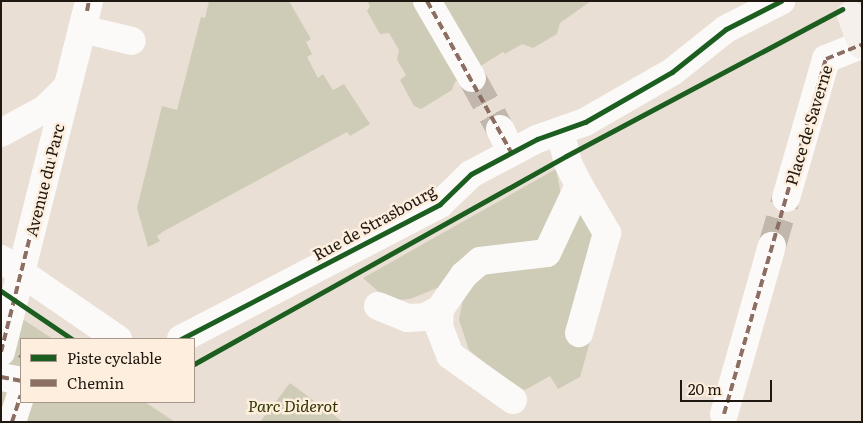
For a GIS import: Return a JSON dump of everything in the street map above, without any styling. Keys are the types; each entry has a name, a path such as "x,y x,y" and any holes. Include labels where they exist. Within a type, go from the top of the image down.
{"main road":[{"path":"850,11 862,45"}],"street":[{"path":"427,1 472,78"},
{"name":"Rue de Strasbourg","path":"182,338 440,204 505,141 560,131 585,122 672,72 726,29 781,1"},
{"path":"86,13 132,41"},
{"name":"Avenue du Parc","path":"16,362 11,266 58,125 86,13"},
{"name":"Place de Saverne","path":"786,198 826,59 862,45"},
{"name":"Avenue du Parc","path":"1,133 45,109 66,88"},
{"path":"560,131 568,163 607,232 579,333"},
{"path":"378,306 408,318 425,317 440,309 464,275 480,261 547,253 579,185"},
{"path":"724,414 772,246"},
{"path":"11,266 117,338"},
{"path":"440,309 439,327 450,355 514,400"},
{"path":"1,377 16,362"},
{"path":"12,422 20,398"}],"green space":[{"path":"209,1 289,1 311,39 306,42 312,54 307,57 318,78 323,74 333,90 344,84 370,124 350,136 347,132 164,231 157,236 160,241 148,247 137,208 162,106 177,110 201,17 205,18"},
{"path":"367,1 591,1 560,23 557,34 533,48 522,44 505,54 503,52 455,82 452,90 421,109 414,106 400,80 406,75 397,60 399,50 389,33 380,34 367,11 370,6"},
{"path":"556,169 561,194 538,240 484,247 442,286 410,299 395,300 380,293 363,278"},
{"path":"574,208 598,232 591,338 580,377 558,389 550,376 525,390 516,388 469,350 459,320 463,298 486,268 553,261"},
{"path":"1,305 51,338 20,338 20,403 146,403 175,422 1,422"},
{"name":"Parc Diderot","path":"290,383 343,422 260,422"}],"tunnel":[{"path":"472,78 500,129"},
{"path":"772,246 786,198"}],"marked path":[{"path":"87,11 89,1"},
{"path":"427,1 511,152"},
{"path":"724,414 826,59 861,45"},
{"path":"1,352 58,125"},
{"path":"1,377 20,381"},
{"path":"12,422 20,398"}],"cycle path":[{"path":"183,338 440,204 471,174 537,139 585,122 672,72 726,29 781,1"},
{"path":"195,363 566,156 842,9"},
{"path":"1,291 71,338"}]}
